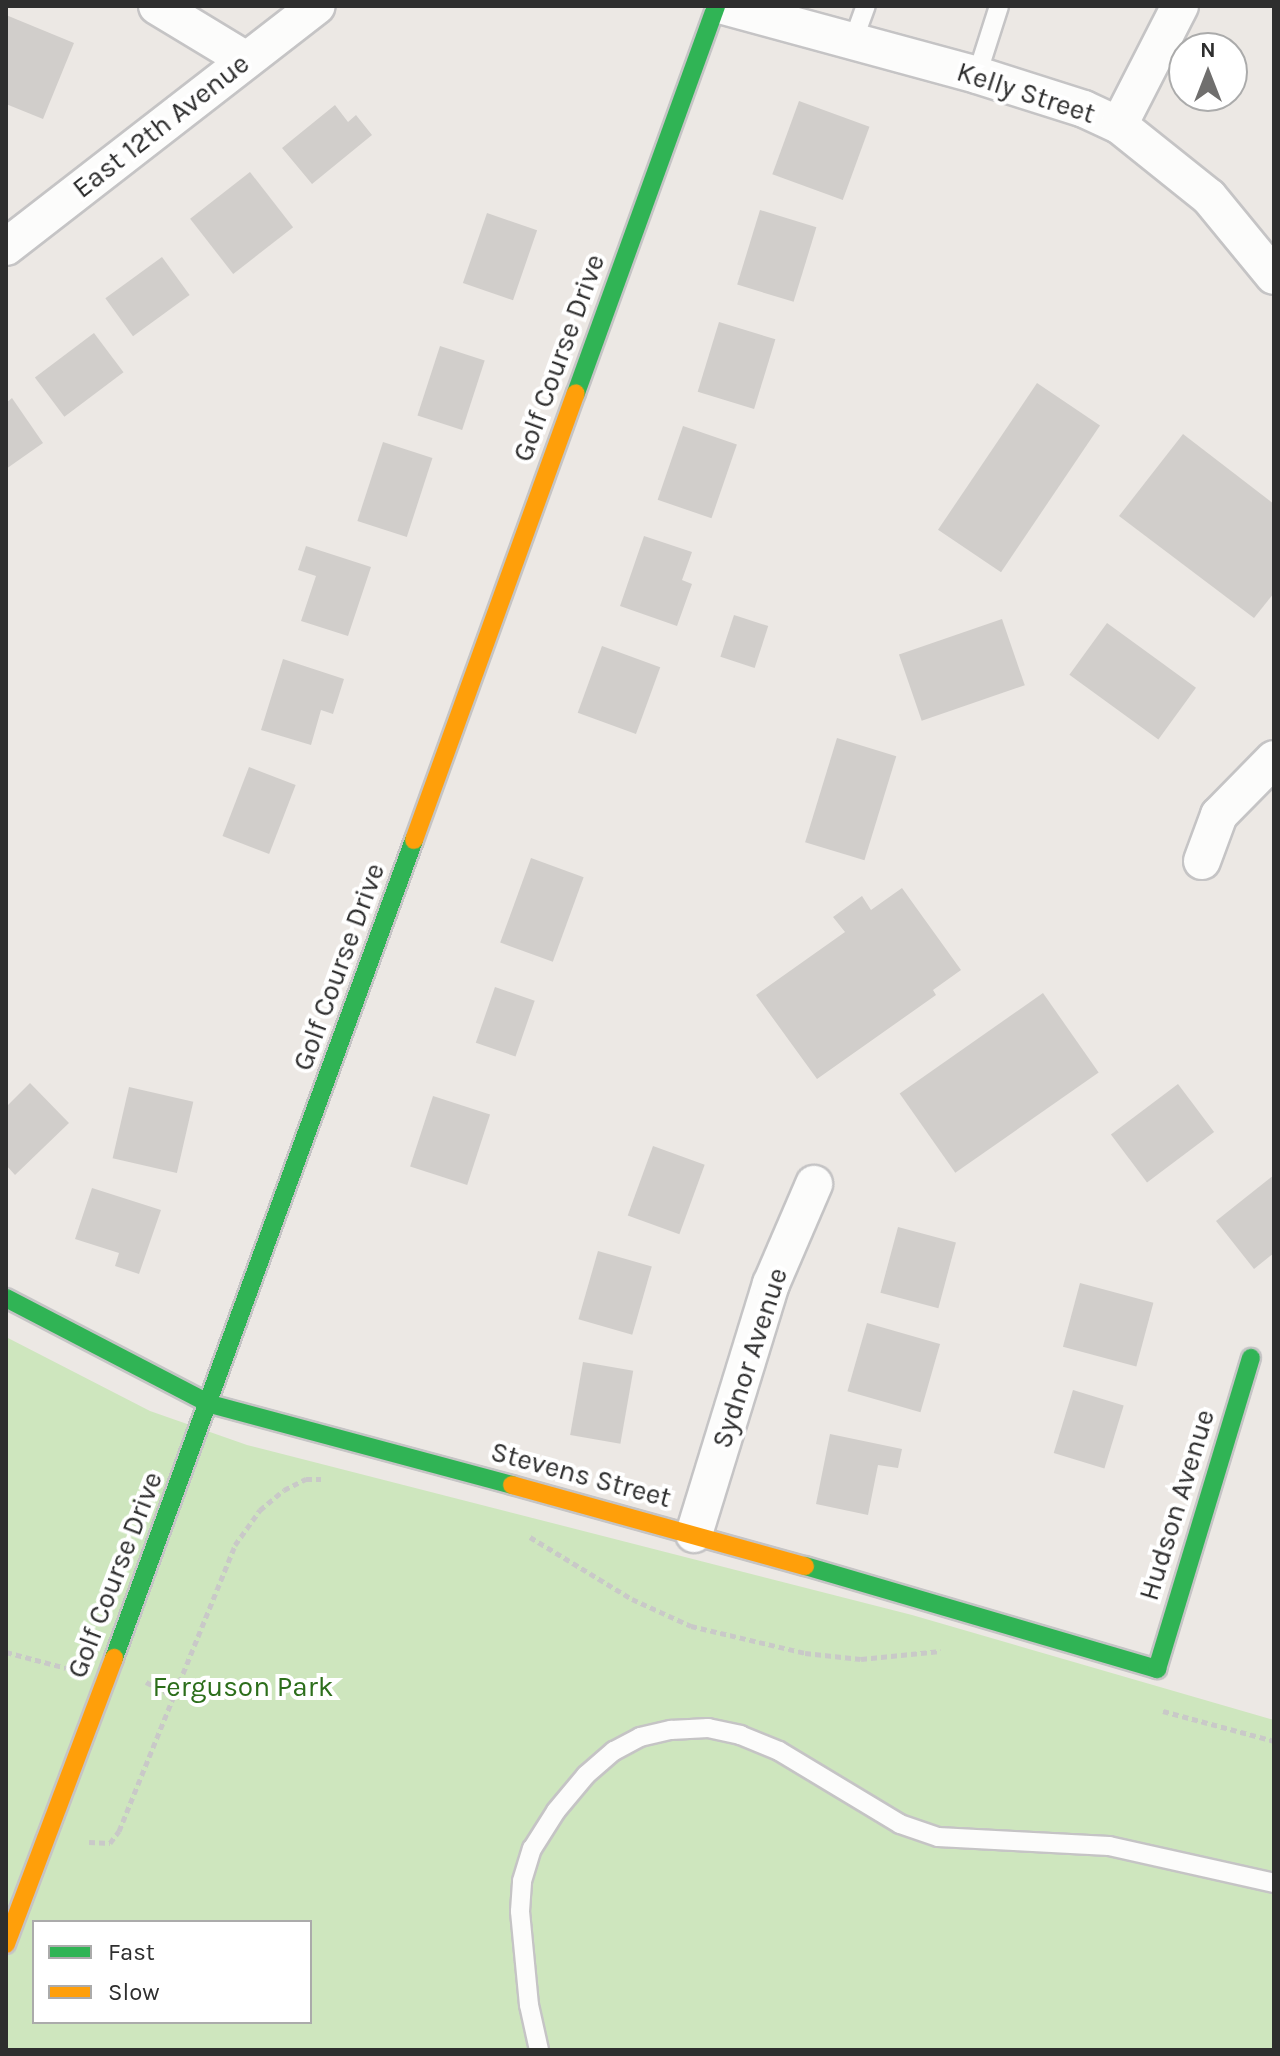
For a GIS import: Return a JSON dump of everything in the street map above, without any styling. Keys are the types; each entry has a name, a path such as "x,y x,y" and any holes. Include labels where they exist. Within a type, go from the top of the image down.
{"street":[{"path":"157,6 246,60"},
{"name":"East 12th Avenue","path":"6,247 317,6"},
{"name":"Golf Course Drive","path":"6,1944 210,1404 716,6"},
{"name":"Kelly Street","path":"723,6 977,75 1084,109 1119,125 1209,197 1274,276"},
{"path":"1119,125 1180,6"},
{"path":"1202,861 1219,815 1274,759"},
{"name":"Sydnor Avenue","path":"694,1534 771,1284 814,1184"},
{"name":"Stevens Street","path":"6,1298 210,1404 694,1534 1157,1669"},
{"name":"Hudson Avenue","path":"1157,1669 1251,1358"}],"lane":[{"path":"853,41 866,6"},
{"path":"977,75 999,6"},
{"path":"539,2050 529,2005 520,1911 522,1881 532,1849 556,1811 614,1751 640,1737 661,1732 708,1728 740,1735 779,1751 900,1824 938,1837 1109,1846 1274,1883"}],"path":[{"path":"51,1826 94,1844 110,1843 119,1831 235,1545 260,1510 284,1490 306,1479 328,1480"},
{"path":"519,1533 533,1538 632,1599 691,1626 805,1653 861,1659 945,1651"},
{"path":"1160,1710 1274,1741"}],"green space":[{"name":"Ferguson Park","path":"6,1337 150,1411 247,1445 912,1615 1274,1720 1274,2050 6,2050"}],"building":[{"path":"6,15 74,43 43,119 6,104"},
{"path":"799,101 869,127 843,200 772,174"},
{"path":"335,105 348,122 356,115 372,135 312,184 282,148"},
{"path":"250,172 293,227 233,274 190,219"},
{"path":"760,210 816,227 794,302 737,285"},
{"path":"487,213 537,230 513,300 463,283"},
{"path":"162,257 190,295 133,336 105,298"},
{"path":"719,322 775,339 754,409 698,392"},
{"path":"94,333 123,372 64,417 35,378"},
{"path":"440,346 485,361 462,430 417,415"},
{"path":"1037,383 1100,425 1001,572 938,530"},
{"path":"12,398 43,443 6,469 6,403"},
{"path":"683,426 737,445 712,518 658,500"},
{"path":"1183,434 1274,504 1274,593 1254,618 1119,516"},
{"path":"383,442 432,458 407,537 357,521"},
{"path":"644,536 692,552 682,580 692,584 677,626 620,606"},
{"path":"306,546 371,567 348,636 301,621 316,576 298,570"},
{"path":"734,615 768,626 755,668 720,657"},
{"path":"1002,619 1025,685 922,721 899,654"},
{"path":"1107,623 1196,688 1158,739 1069,675"},
{"path":"602,646 660,667 636,734 578,713"},
{"path":"283,659 344,679 333,714 321,710 311,745 261,730"},
{"path":"837,738 896,756 864,860 805,842"},
{"path":"249,767 296,785 269,854 222,836"},
{"path":"531,858 584,877 553,962 500,943"},
{"path":"902,888 961,970 933,990 936,995 817,1079 756,995 845,932 833,917 862,896 871,910"},
{"path":"495,987 535,1001 516,1056 476,1043"},
{"path":"1043,993 1099,1072 955,1173 900,1093"},
{"path":"30,1083 69,1123 15,1175 6,1165 6,1107"},
{"path":"1178,1084 1214,1132 1147,1182 1111,1135"},
{"path":"129,1087 193,1102 177,1173 113,1158"},
{"path":"433,1096 490,1115 467,1185 410,1166"},
{"path":"653,1146 705,1165 679,1234 628,1216"},
{"path":"1274,1175 1274,1253 1254,1269 1216,1221"},
{"path":"92,1188 161,1210 139,1274 115,1266 119,1253 75,1239"},
{"path":"898,1227 956,1243 938,1308 880,1293"},
{"path":"598,1251 652,1266 632,1335 578,1319"},
{"path":"1080,1283 1153,1303 1136,1366 1063,1347"},
{"path":"867,1323 940,1344 920,1412 847,1391"},
{"path":"583,1362 633,1371 620,1444 570,1435"},
{"path":"1073,1390 1124,1405 1104,1469 1054,1453"},
{"path":"830,1434 902,1449 898,1468 878,1465 868,1515 816,1504"}],"traffic: fast":[{"path":"576,393 716,6"},
{"path":"114,1658 414,840"},
{"path":"6,1298 210,1404 512,1485"},
{"path":"805,1566 1157,1669 1251,1358"}],"traffic: slow":[{"path":"414,840 576,393"},
{"path":"512,1485 805,1566"},
{"path":"6,1944 114,1658"}]}
